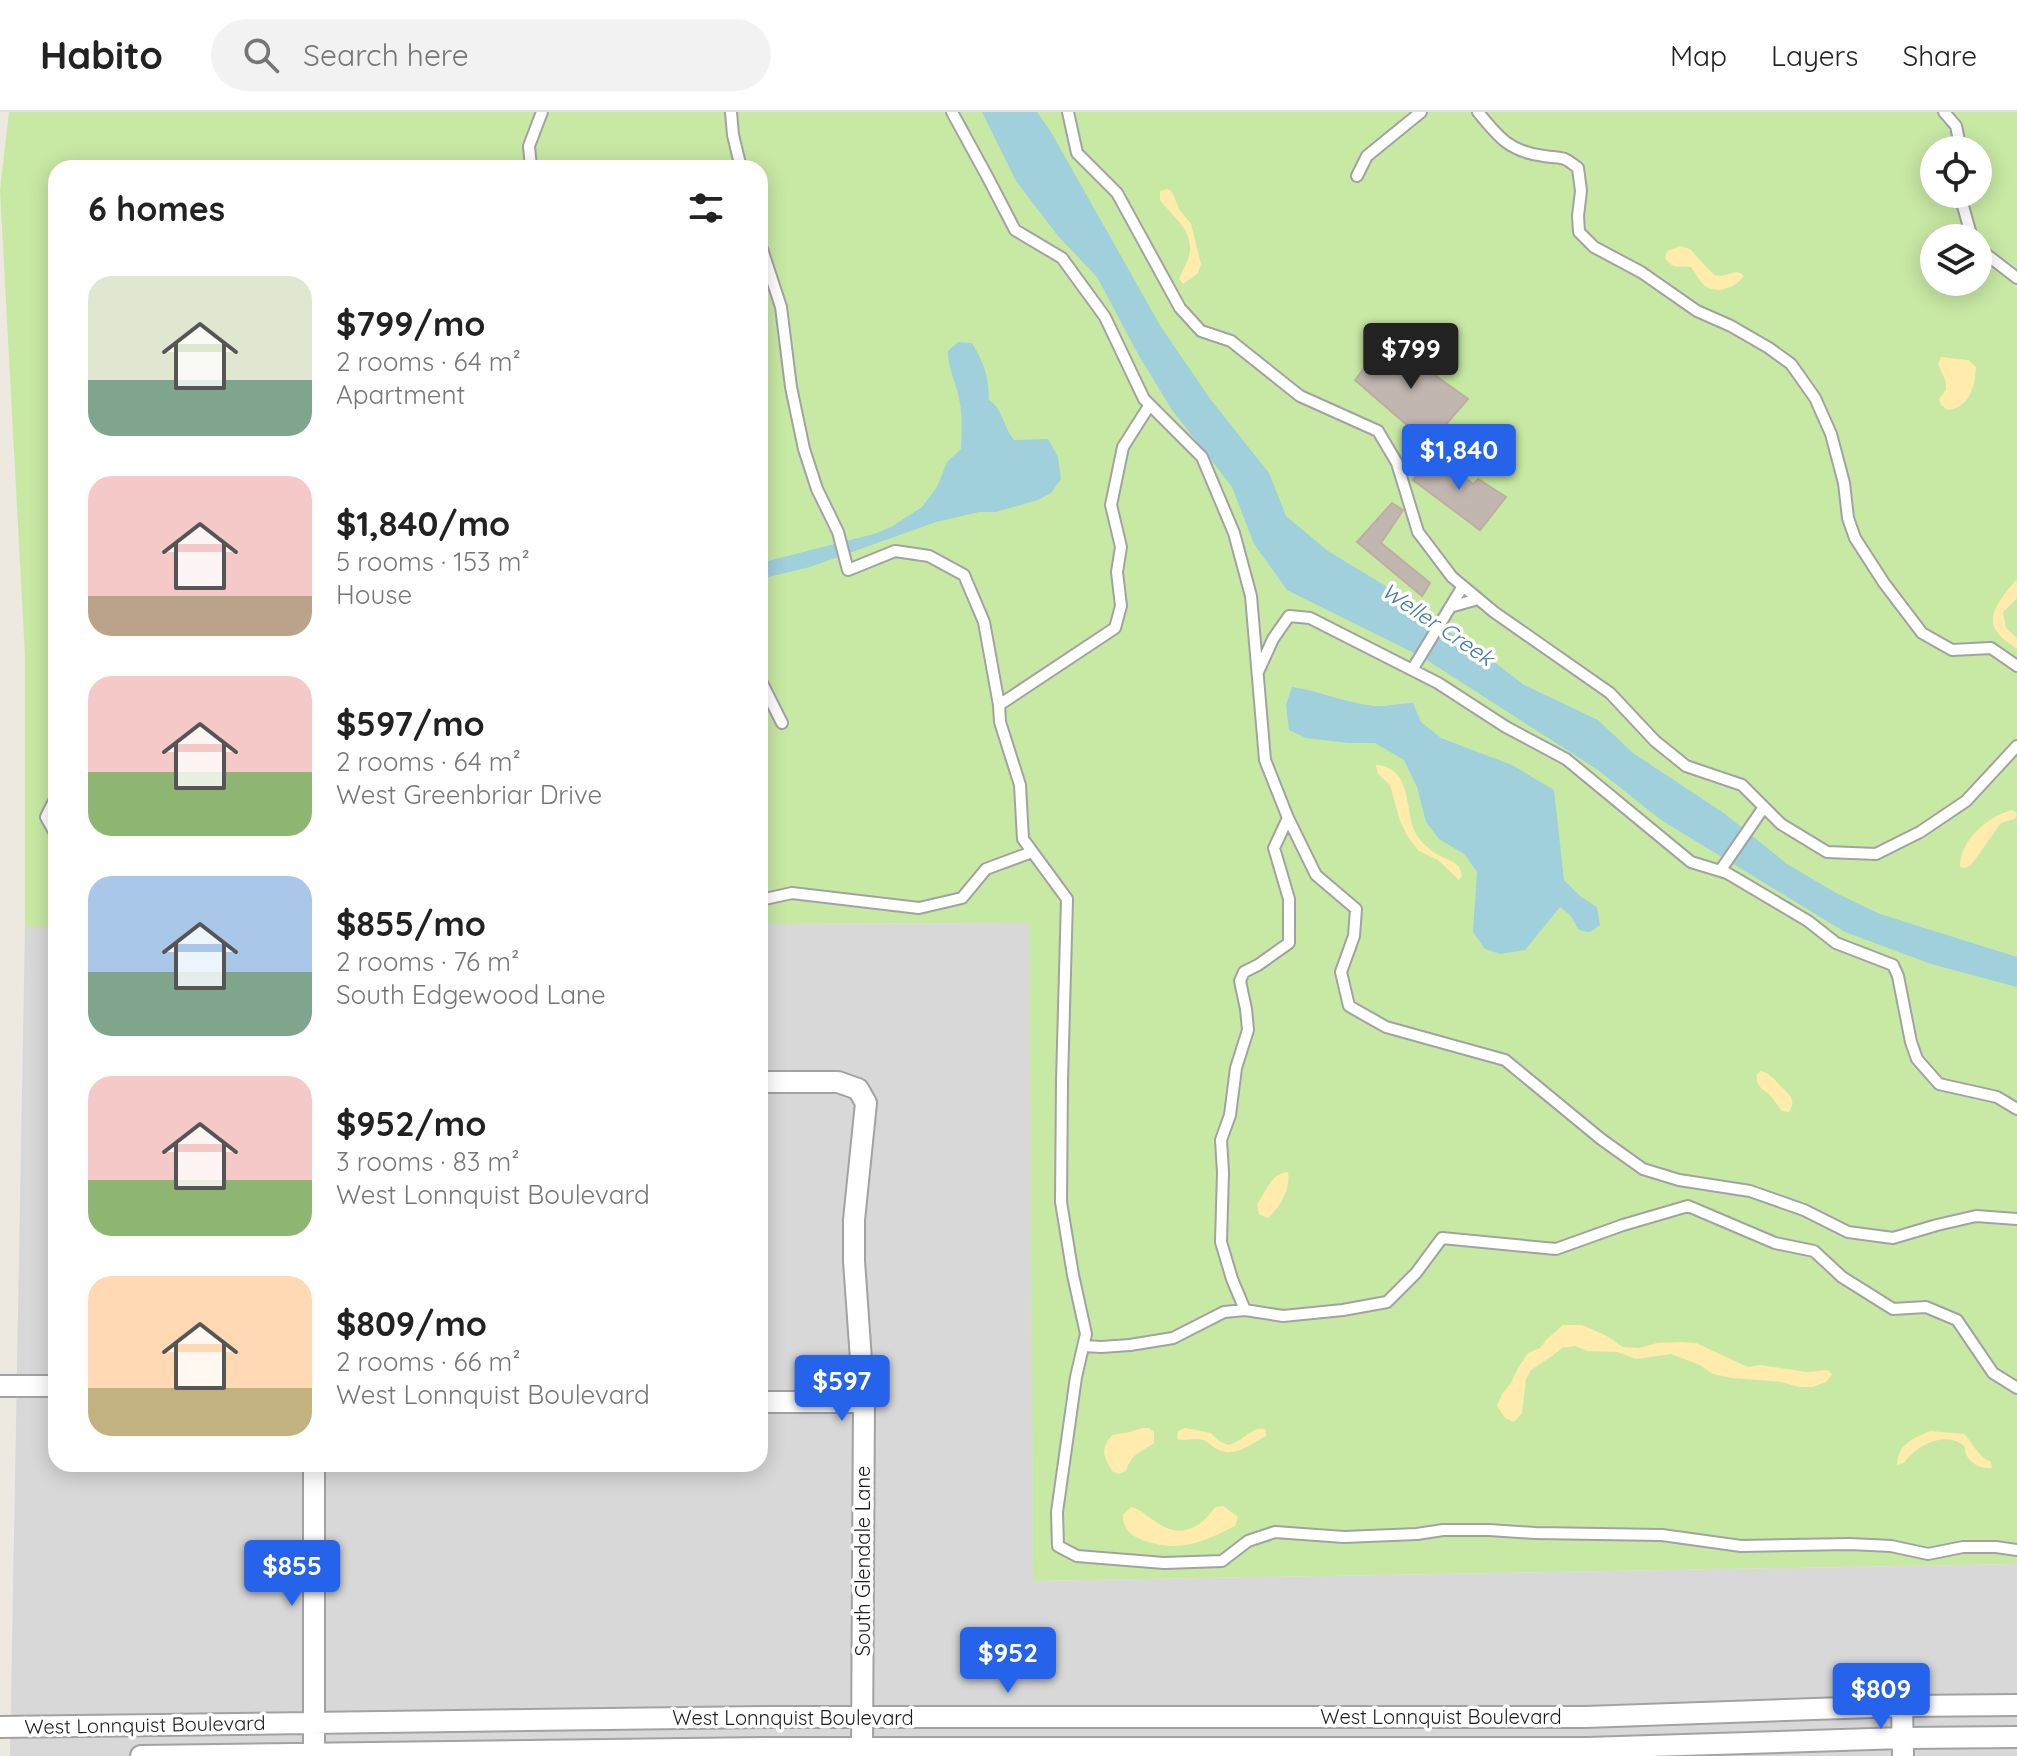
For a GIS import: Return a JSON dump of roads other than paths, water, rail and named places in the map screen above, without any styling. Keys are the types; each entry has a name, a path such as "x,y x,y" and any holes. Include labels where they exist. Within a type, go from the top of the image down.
{"street":[{"name":"South Glendale Lane","path":"768,1082 838,1082 858,1089 866,1103 854,1220 864,1402 862,1747"},
{"path":"0,1386 48,1386"},
{"path":"768,1402 864,1402"},
{"path":"314,1472 314,1753"},
{"name":"West Lonnquist Boulevard","path":"0,1727 766,1717 1585,1717 2017,1705"},
{"path":"1902,1706 1903,1747"},
{"path":"765,1752 766,1717"},
{"path":"1585,1717 1587,1752"},
{"path":"512,1720 512,1754"},
{"name":"West Lonnquist Boulevard","path":"141,1756 765,1752 862,1747 1587,1752 1903,1747 2017,1737"}],"lane":[{"path":"530,160 529,146 542,112"},
{"path":"731,112 739,160"},
{"path":"952,112 1015,230 1062,258 1105,317 1144,399 1202,457 1234,533 1251,596 1265,760 1288,818 1316,875 1356,909 1354,936 1341,972 1349,1006 1386,1027 1505,1060 1601,1139 1643,1169 1679,1180 1750,1191 1804,1210 1848,1232 1893,1238 1976,1216 2017,1219"},
{"path":"1068,112 1077,153 1117,193 1180,308 1201,331 1231,341 1300,396 1378,431 1397,463 1418,532 1452,577 1494,612 1610,693 1655,741 1686,766 1742,785 1781,824 1827,852 1876,854 1920,832 1966,801 2017,746"},
{"path":"1357,176 1367,156 1421,112"},
{"path":"1478,112 1500,139 1510,145 1521,151 1565,157 1578,168 1581,191 1579,232 1594,247 1641,272 1697,311 1769,348 1791,364 1815,398 1831,434 1855,538 1884,583 1922,633 1952,650 1991,648 2017,666"},
{"path":"1944,112 1956,126 1958,136"},
{"path":"1992,259 2017,278"},
{"path":"768,267 781,307 791,387 804,449 817,489 838,532 848,570 895,551 929,556 964,575 984,622 1000,722 1020,785 1023,839 1067,899 1061,1202 1086,1334 1076,1377 1057,1512 1058,1546 1077,1556 1164,1563 1222,1561 1248,1541 1275,1532 1344,1537 1474,1530 1662,1535 1741,1546 1891,1546 1928,1554 1963,1547 2017,1550"},
{"path":"999,705 1115,628 1121,606 1117,572 1121,547 1111,505 1123,447 1149,406"},
{"path":"1412,670 1463,586"},
{"path":"1448,610 1478,599"},
{"path":"1257,674 1273,639 1289,616 1310,618 1438,683 1506,727 1566,759 1691,862 1722,868 1808,921 1836,943 1893,965 1917,1059 1939,1084 1997,1097 2017,1109"},
{"path":"768,695 782,723"},
{"path":"1722,868 1764,807"},
{"path":"1245,1310 1221,1242 1221,1140 1230,1115 1236,1068 1248,1030 1240,981 1244,972 1289,943 1289,899 1274,848 1288,818"},
{"path":"768,898 792,893 919,908 962,898 986,869 1032,852"},
{"path":"1084,1346 1130,1345 1173,1338 1224,1312 1245,1310 1283,1316 1387,1302 1416,1273 1442,1238 1556,1249 1688,1206 1775,1243 1814,1251 1842,1277 1893,1309 1926,1307 1957,1320 1993,1373 2017,1388"}],"water":[{"path":"982,112 1037,112 1161,327 1211,400 1269,473 1286,516 1328,551 1394,591 1420,616 1472,645 1524,685 1598,720 1633,753 1725,814 1787,864 1880,914 2017,957 2017,987 1931,964 1845,932 1661,820 1598,770 1422,657 1287,590 1254,544 1232,487 1172,410 1097,277 1058,236 1016,181"},
{"path":"958,342 972,343 987,377 989,400 997,408 1014,440 1048,439 1058,457 1061,479 1051,493 996,512 979,512 936,522 810,567 768,577 768,561 874,534 922,507 937,487 947,462 961,449 960,405 948,351"},
{"path":"1292,687 1374,706 1413,703 1421,722 1441,738 1512,765 1554,790 1564,880 1597,907 1600,925 1590,932 1581,930 1560,907 1525,950 1500,954 1485,949 1473,932 1477,872 1464,854 1439,839 1426,822 1417,787 1404,760 1375,743 1306,738 1289,730 1286,705"}],"water label":[{"name":"Weller Creek","path":"1438,624"}]}
